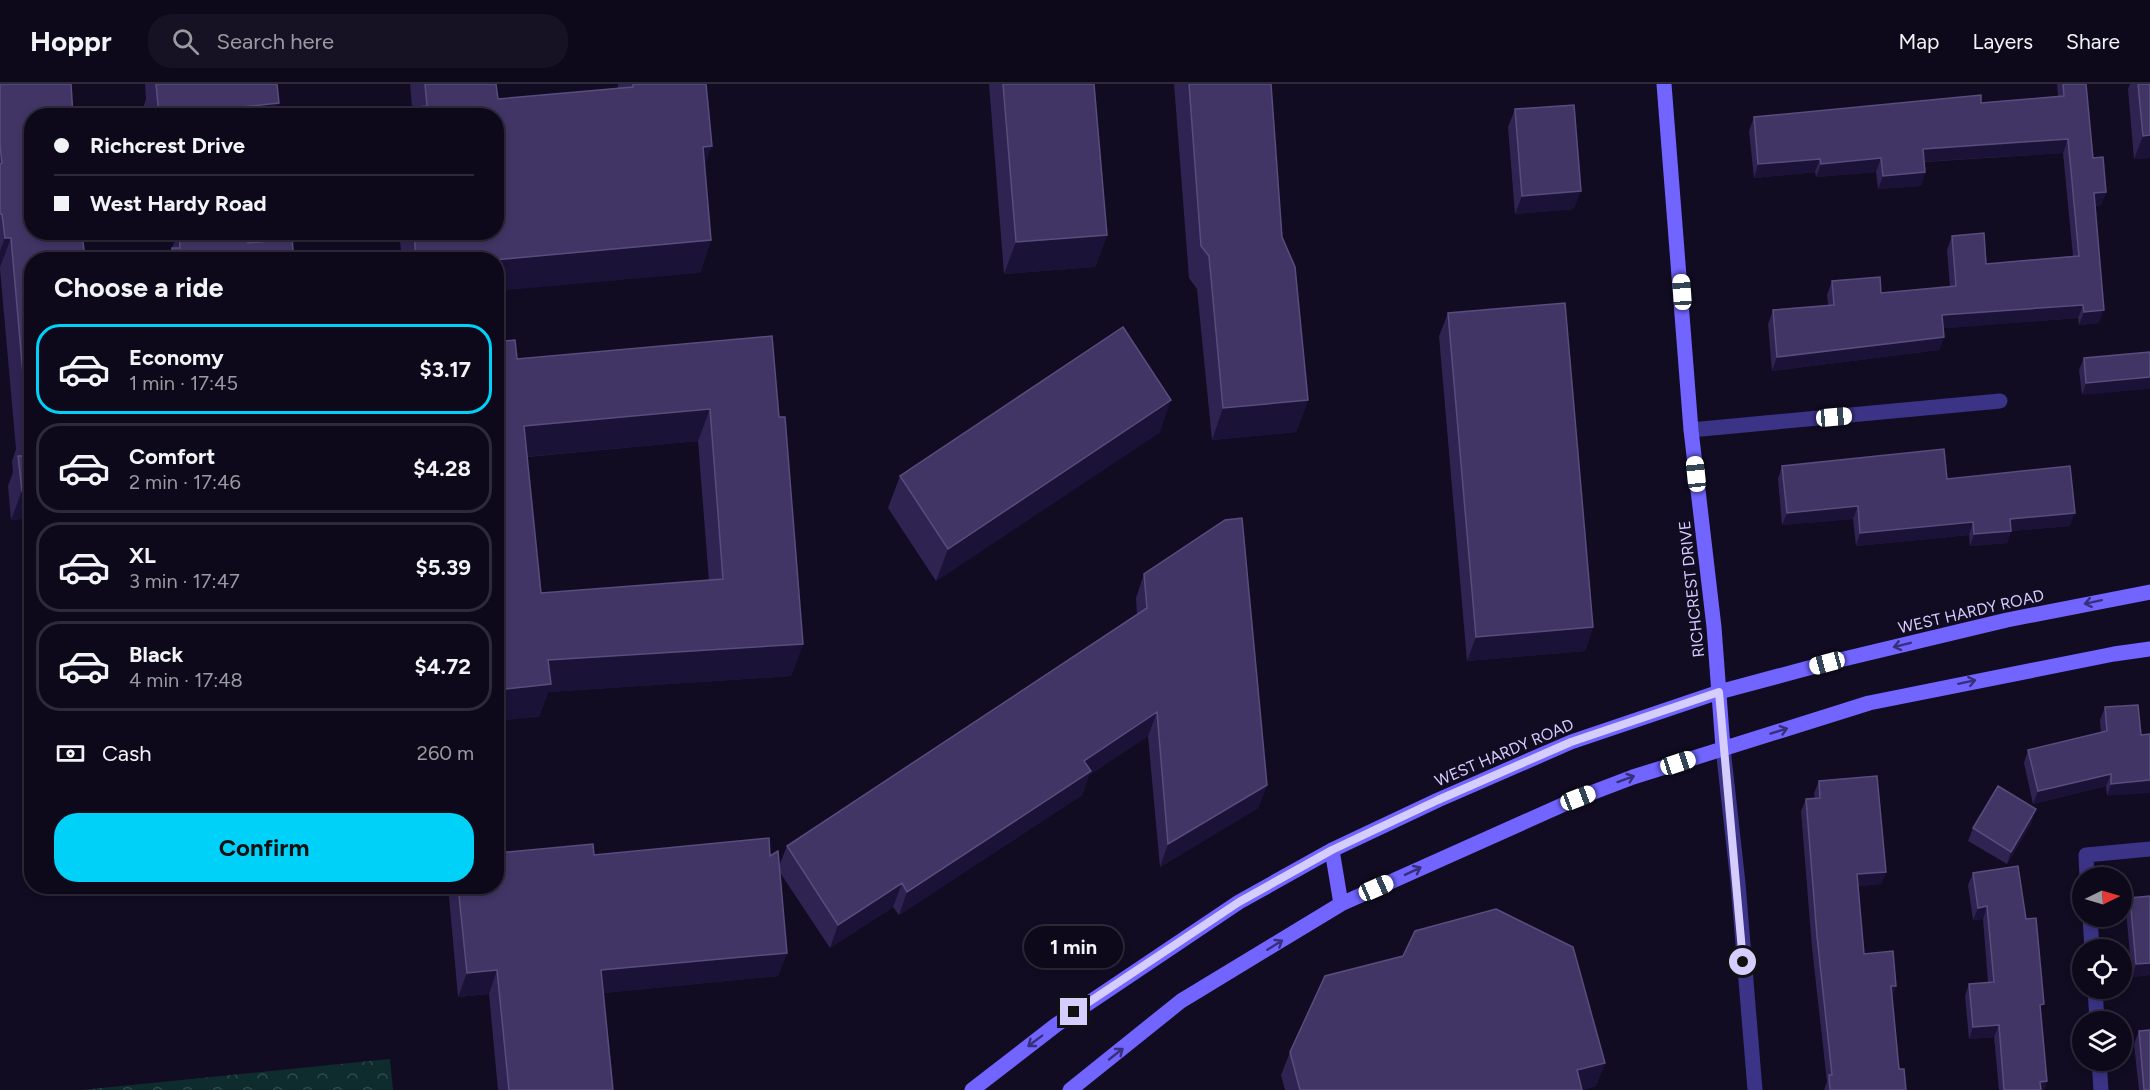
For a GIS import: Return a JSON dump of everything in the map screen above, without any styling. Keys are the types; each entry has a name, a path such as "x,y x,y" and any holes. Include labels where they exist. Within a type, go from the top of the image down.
{"street":[{"name":"RICHCREST DRIVE","path":"1664,84 1691,430 1738,883 1755,1090"},
{"path":"1691,430 2000,401"},
{"name":"WEST HARDY ROAD","path":"972,1090 1056,1025 1239,902 1332,850 1438,800 1571,742 1719,692 2007,620 2150,592"},
{"path":"1070,1090 1181,1001 1341,904 1578,798 1633,777 1869,703 2102,656 2150,650"},
{"path":"2087,867 2086,855 2150,849"},
{"path":"1332,850 1341,904"},
{"path":"2100,1071 2102,1090"}],"green space":[{"path":"389,1059 393,1090 82,1090"}],"building":[{"path":"0,84 71,84 72,108 24,108 24,240 83,240 84,252 24,252 24,386 11,238 5,238 2,214 0,214 0,164 2,163"},
{"path":"156,84 277,84 279,103 242,108 158,108"},
{"path":"425,84 496,84 498,99 633,87 633,84 706,84 712,146 703,147 711,240 504,259 504,252 415,252 415,240 504,240 504,108 408,108 427,106"},
{"path":"1003,84 1094,84 1107,235 1016,242"},
{"path":"1189,84 1271,84 1282,237 1295,267 1308,400 1223,408 1209,256 1201,246"},
{"path":"2063,84 2086,84 2093,158 2103,157 2106,192 2094,193 2104,310 2084,312 2083,305 1942,315 1944,337 1777,357 1773,310 1834,305 1832,281 1880,277 1881,293 1956,286 1952,236 1984,233 1986,264 2079,256 2068,139 1923,149 1925,172 1883,176 1881,158 1821,164 1820,159 1758,164 1754,117 1981,95 1981,103 2064,96"},
{"path":"2138,84 2150,84 2150,135 2143,136"},
{"path":"1574,105 1581,191 1522,196 1515,109"},
{"path":"180,240 248,240 248,243 292,240 293,252 172,252 172,248 180,248"},
{"path":"1565,303 1593,627 1476,637 1448,313"},
{"path":"1123,327 1171,400 948,549 900,476"},
{"path":"772,336 779,417 785,417 803,644 548,660 551,684 504,689 504,341 515,340 517,359","holes":["710,409 723,579 541,593 524,426"]},
{"path":"2150,352 2150,377 2086,383 2084,358"},
{"path":"1944,449 1947,479 2070,466 2075,513 2010,519 2011,531 1974,534 1973,522 1860,533 1858,506 1787,513 1782,466"},
{"path":"18,456 24,456 24,491 22,491"},
{"path":"1242,518 1267,785 1168,844 1157,712 1084,761 1091,771 907,892 902,883 838,925 787,846 1147,608 1144,574 1225,520"},
{"path":"2138,705 2141,735 2150,734 2150,780 2111,784 2111,774 2038,791 2028,750 2107,731 2105,707"},
{"path":"1877,776 1886,872 1857,874 1864,954 1893,951 1896,986 1891,986 1899,1069 1904,1069 1906,1090 1830,1090 1829,1075 1832,1075 1817,936 1806,799 1820,798 1819,781"},
{"path":"1998,786 2036,809 2011,852 1973,828"},
{"path":"769,838 770,856 778,851 787,953 601,970 613,1090 509,1090 497,970 467,973 459,894 504,894 504,852 593,844 594,855"},
{"path":"2018,866 2026,919 2036,918 2044,1004 2040,1005 2047,1081 2040,1082 2041,1090 2004,1090 1999,1025 1973,1027 1969,984 1994,982 1987,906 1978,908 1973,873"},
{"path":"2150,896 2150,963 2136,964 2132,898"},
{"path":"1496,909 1573,947 1605,1063 1577,1070 1582,1090 1300,1090 1290,1052 1325,976 1403,956 1415,931"},
{"path":"2150,1030 2150,1090 2144,1090 2139,1031"}],"route":[{"path":"1074,1012 1239,902 1332,850 1438,800 1571,742 1719,692 1738,883 1743,962"}]}
